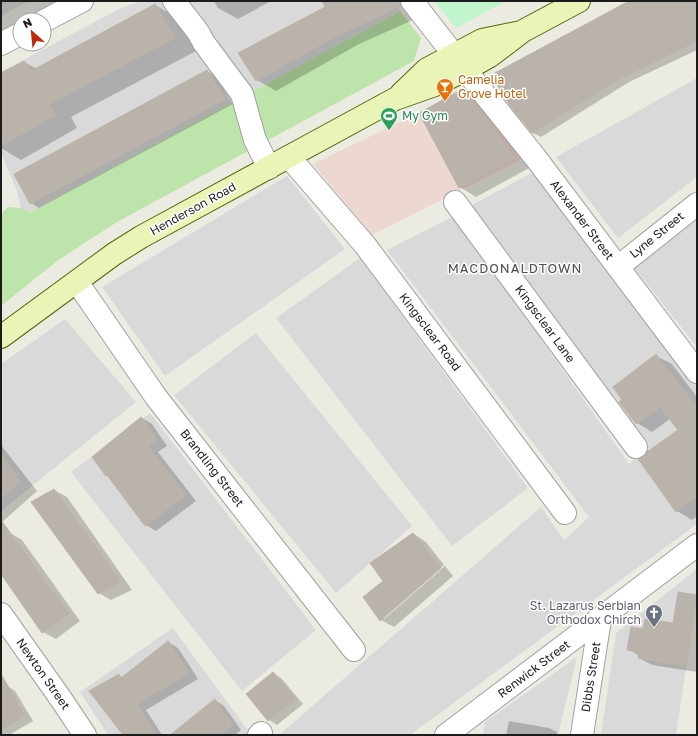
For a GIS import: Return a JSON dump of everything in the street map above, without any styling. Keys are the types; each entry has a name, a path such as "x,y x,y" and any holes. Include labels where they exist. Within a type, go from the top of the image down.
{"street":[{"path":"52,17 82,1"},
{"path":"174,1 242,94 255,140 269,168"},
{"name":"Alexander Street","path":"412,1 534,157 697,372"},
{"name":"Henderson Road","path":"1,337 114,254 141,237 396,99 435,85 460,62 490,56 523,31 579,1"},
{"path":"1,44 12,38"},
{"name":"Kingsclear Road","path":"289,157 365,244 565,513"},
{"name":"Kingsclear Lane","path":"455,202 636,447"},
{"name":"Lyne Street","path":"618,267 697,204"},
{"name":"Brandling Street","path":"77,282 156,397 354,650"},
{"name":"Renwick Street","path":"446,735 697,545"},
{"name":"Newton Street","path":"1,614 85,735"},
{"name":"Dibbs Street","path":"582,735 600,619"}],"shaded area":[{"path":"1,1 29,1 1,16"},
{"path":"141,1 392,1 400,11 31,212 21,208 16,188 1,153 1,72 38,52 52,52 52,45 121,8"},
{"path":"697,78 697,177 618,238 556,157"},
{"path":"468,89 522,159 372,235 313,164"},
{"path":"537,170 697,382 697,524 410,735 279,735 541,507 564,540 589,517 387,250 454,216 629,464 649,444 472,205"},
{"path":"287,176 345,249 165,376 102,287"},
{"path":"697,218 697,347 632,265"},
{"path":"360,258 528,488 452,546 276,318"},
{"path":"65,319 136,402 1,511 1,364"},
{"path":"256,333 412,526 336,593 174,395"},
{"path":"150,413 316,630 242,691 71,472"},
{"path":"697,569 697,596 676,735 601,735 616,633"},
{"path":"173,628 249,732 246,735 108,735 80,692"},
{"path":"577,657 558,735 483,735 485,722"}],"green space":[{"path":"434,1 506,1 456,28"},
{"path":"400,11 421,38 414,61 117,222 57,261 1,306 1,214 8,207 21,208 31,212"}],"building":[{"path":"322,1 400,1 401,6 340,34 256,81 238,53 325,7"},
{"path":"629,1 697,1 697,41 621,78 532,133 510,106 495,81 495,73"},
{"path":"155,4 175,38 49,104 55,115 1,146 1,73 24,61 31,71"},
{"path":"207,70 225,99 30,204 14,174"},
{"path":"457,92 465,92 515,158 459,188 419,113"},
{"path":"656,354 697,408 697,496 676,512 638,459 644,457 647,452 678,430 660,407 636,424 619,402 622,400 613,387"},
{"path":"141,417 157,440 148,446 186,495 145,526 92,457"},
{"path":"1,455 21,481 1,499"},
{"path":"54,489 121,582 98,594 31,502"},
{"path":"1,520 69,614 42,633 1,574"},
{"path":"413,533 441,568 380,621 363,597 383,581 370,563"},
{"name":"St. Lazarus Serbian Orthodox Chirch","path":"678,592 697,595 686,666 638,658 639,652 627,650 631,627 643,629 645,619 673,623"},
{"path":"168,641 189,673 137,704 156,735 123,735 89,691 119,674 121,678"},
{"path":"273,672 295,699 268,721 246,694"},
{"path":"1,674 25,716 1,730"},
{"path":"215,699 233,725 219,735 170,735"}],"place":[{"name":"Camelia Grove Hotel","path":"445,102"},
{"name":"My Gym","path":"389,131"},
{"name":"St. Lazarus Serbian Orthodox Chirch","path":"654,628"}],"district":[{"name":"MACDONALDTOWN","path":"515,268"}]}
